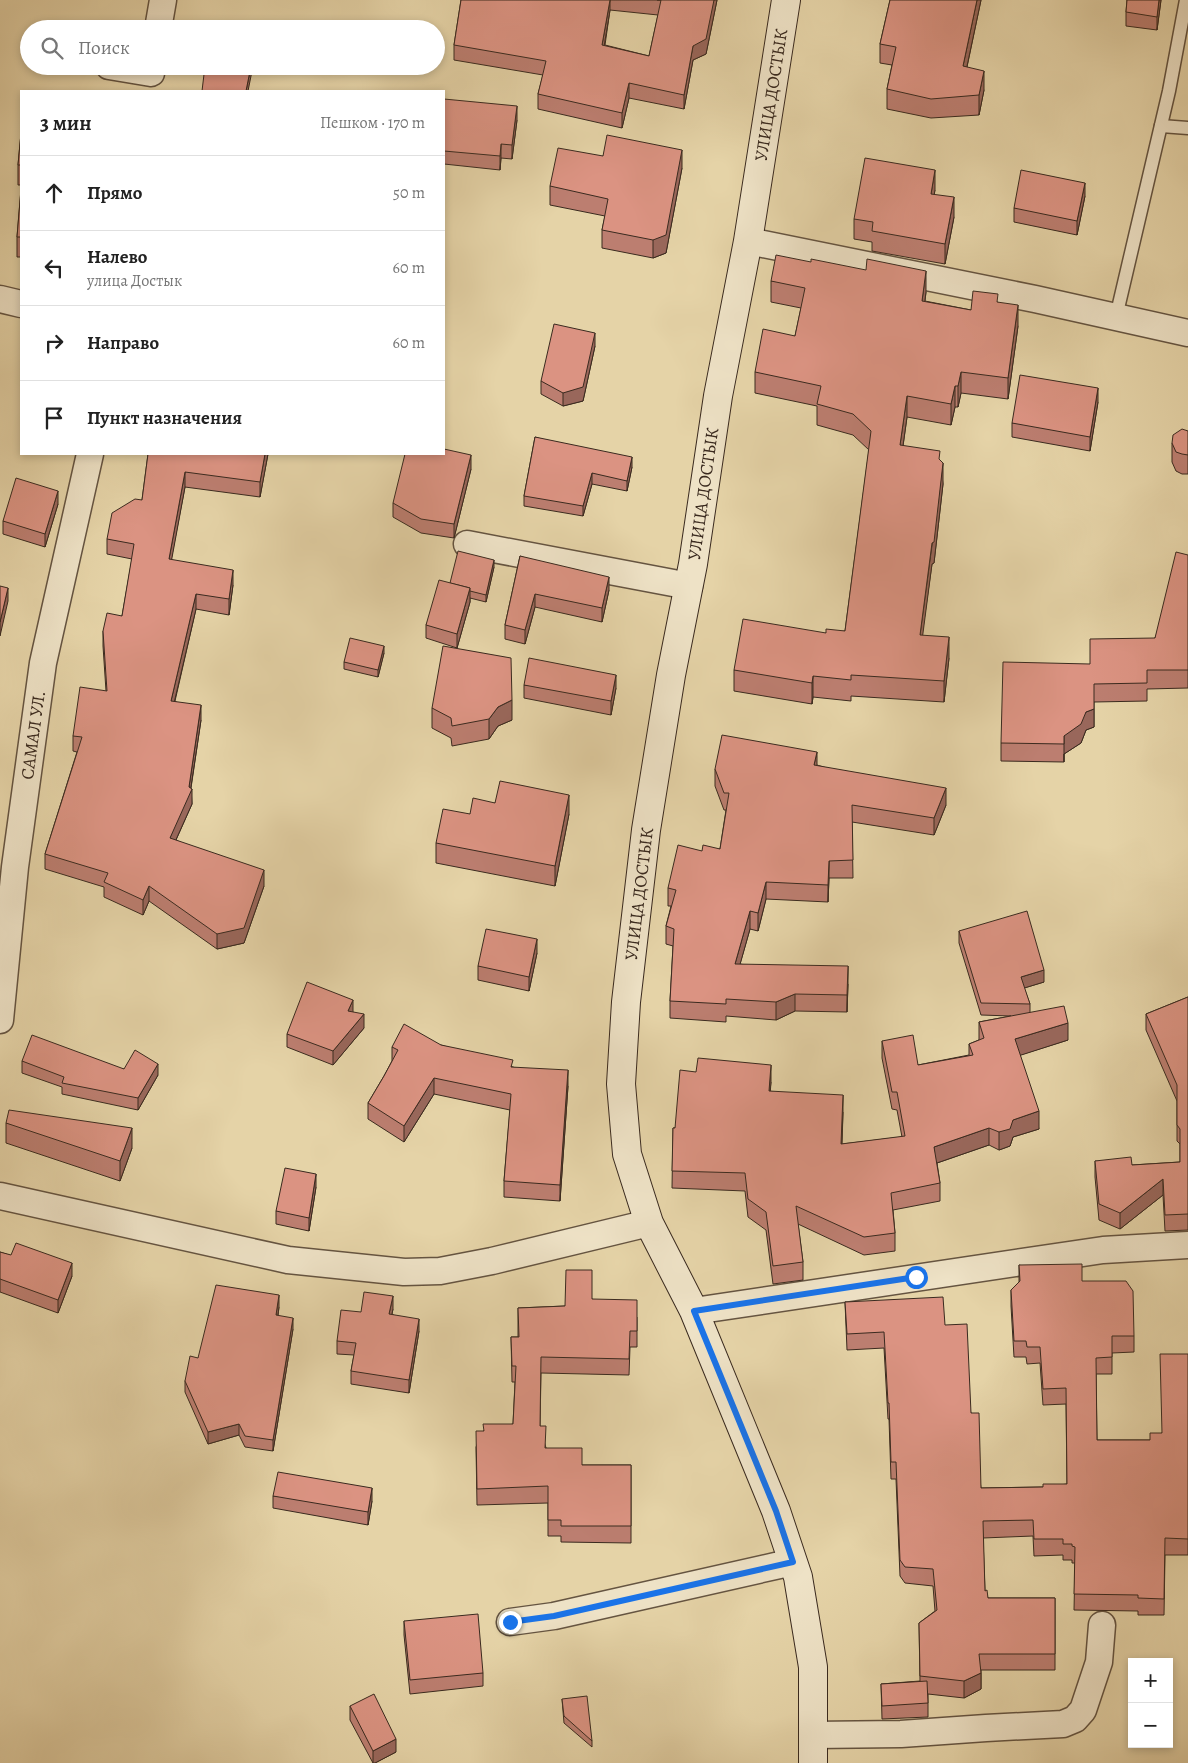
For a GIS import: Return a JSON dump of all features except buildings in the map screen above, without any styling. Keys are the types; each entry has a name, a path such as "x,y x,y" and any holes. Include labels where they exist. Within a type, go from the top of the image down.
{"main road":[{"name":"УЛИЦА ДОСТЫК","path":"786,0 748,241 718,396 689,586 671,675 646,830 626,1002 622,1084 627,1154 649,1223 694,1311 776,1511 798,1577 813,1667 813,1763"}],"street":[{"path":"160,20 163,0"},
{"path":"748,241 1035,299 1188,333"},
{"path":"0,299 20,304"},
{"name":"САМАЛ УЛ.","path":"0,1020 15,868 43,663 90,455"},
{"path":"467,544 689,586"},
{"path":"4,1194 288,1260 404,1272 440,1271 492,1261 649,1223"},
{"path":"694,1311 1103,1250 1188,1246"},
{"path":"510,1622 554,1616 793,1562"},
{"path":"813,1735 901,1734 1063,1724 1075,1719 1083,1710 1100,1662 1102,1625"}],"lane":[{"path":"1116,317 1161,126 1186,0"},
{"path":"1161,126 1188,128"}],"route":[{"path":"510,1622 554,1616 793,1562 776,1511 694,1311 916,1277"}]}
